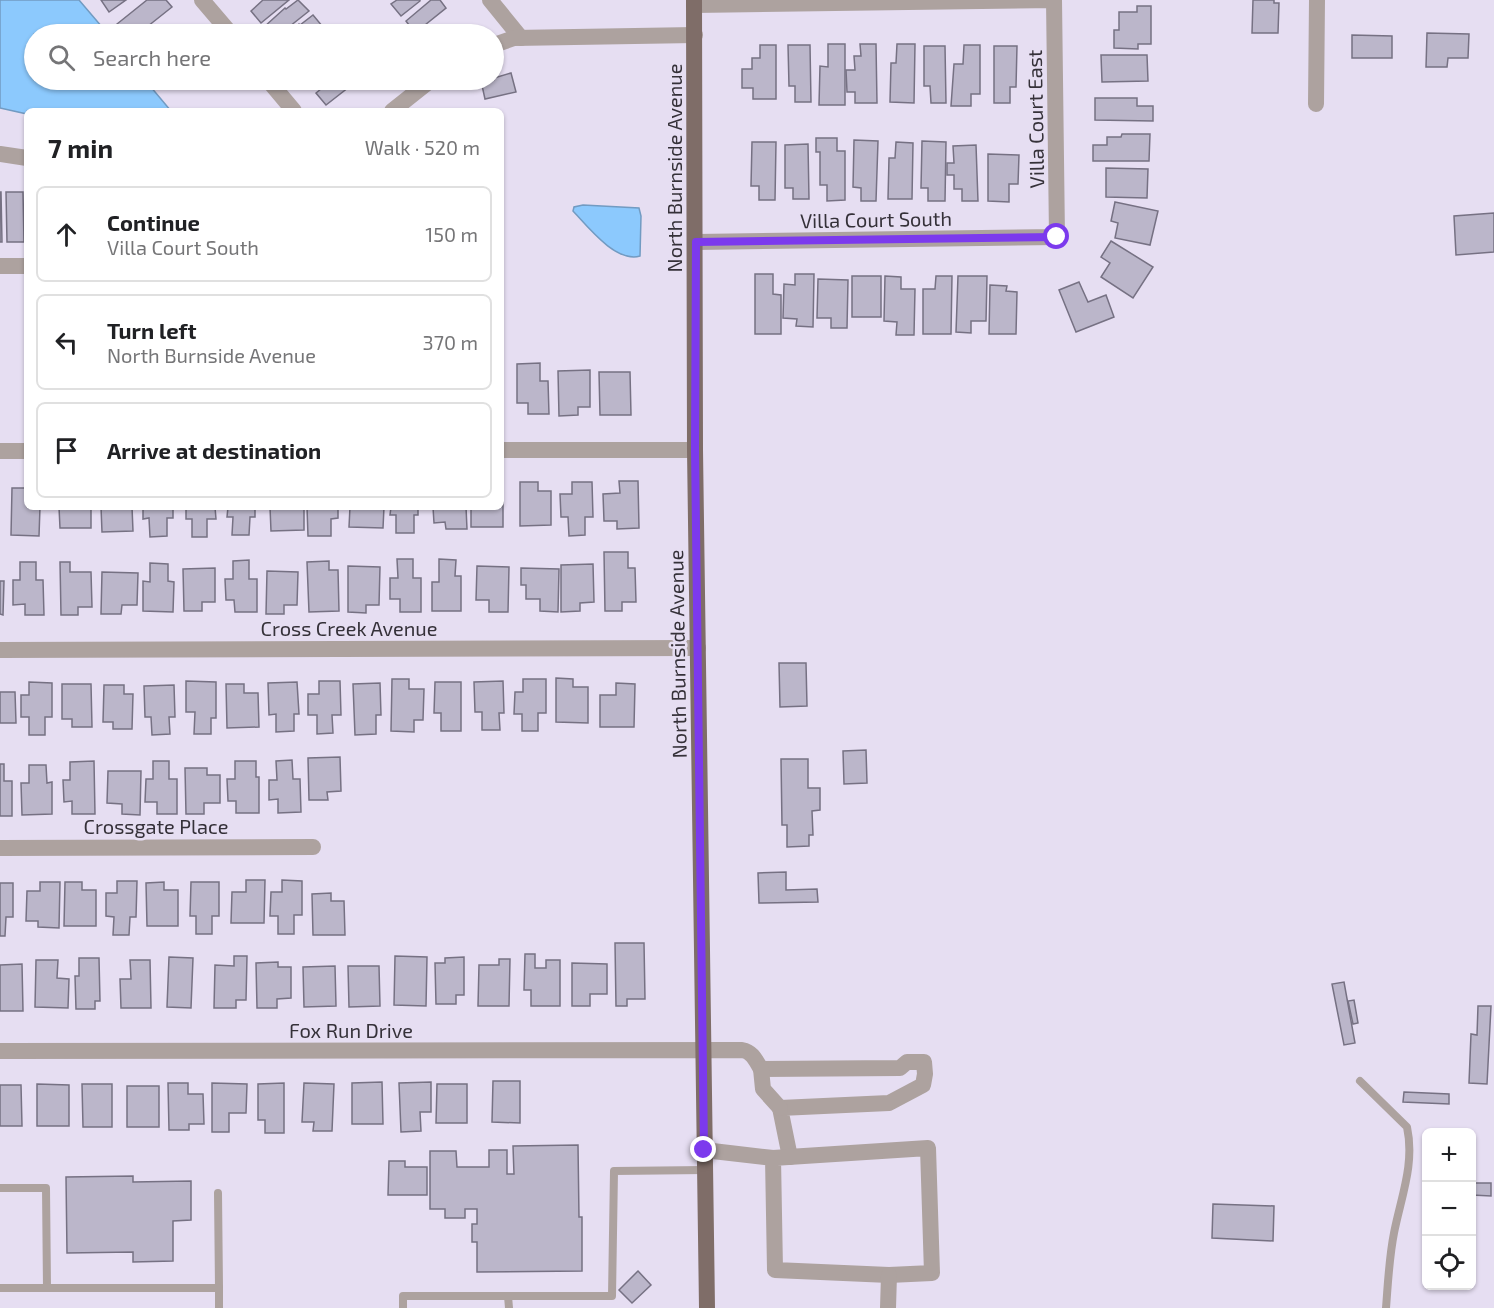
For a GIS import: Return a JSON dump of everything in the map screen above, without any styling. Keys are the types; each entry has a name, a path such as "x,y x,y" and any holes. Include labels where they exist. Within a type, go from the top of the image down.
{"main road":[{"name":"North Burnside Avenue","path":"694,2 695,450 707,1308"}],"street":[{"path":"202,0 222,24"},
{"path":"490,0 521,38"},
{"path":"694,2 1054,0"},
{"name":"Villa Court East","path":"1054,0 1057,237"},
{"path":"1316,104 1317,0"},
{"path":"504,42 521,38 695,35"},
{"path":"276,90 291,108"},
{"path":"396,108 418,90"},
{"path":"0,154 24,158"},
{"name":"Villa Court South","path":"696,242 1057,237"},
{"path":"0,266 24,266"},
{"path":"504,450 695,450"},
{"path":"0,451 24,451"},
{"name":"Cross Creek Avenue","path":"0,650 698,648"},
{"name":"Crossgate Place","path":"0,848 313,847"},
{"name":"Fox Run Drive","path":"0,1052 748,1051 761,1070"},
{"path":"704,1150 781,1157 927,1148 932,1273 888,1275 775,1270 781,1157 780,1108 764,1089 761,1070 900,1068 908,1062 924,1062 923,1085 890,1103 780,1108"},
{"path":"888,1275 888,1308"}],"lane":[{"path":"1360,1081 1407,1127 1409,1137 1407,1178 1394,1233 1386,1308"},
{"path":"403,1308 403,1296 612,1296 614,1171 705,1170"},
{"path":"0,1188 46,1188 47,1288"},
{"path":"218,1192 219,1308"},
{"path":"0,1288 219,1288"},
{"path":"508,1296 509,1308"}],"water":[{"path":"0,0 79,0 99,24 24,24 24,90 153,90 168,108 24,108 24,113 0,108"},
{"path":"583,205 639,208 641,216 640,256 631,257 622,254 594,234 573,211 574,207"}],"building":[{"path":"101,0 126,0 109,12"},
{"path":"147,0 166,0 172,7 151,24 117,24"},
{"path":"263,0 289,0 261,23 251,11"},
{"path":"298,0 309,11 293,24 267,24 285,8"},
{"path":"397,0 420,1 401,16 391,4"},
{"path":"431,0 440,0 446,8 426,24 408,24 406,21"},
{"path":"1253,0 1274,0 1274,3 1279,3 1278,33 1252,33"},
{"path":"1137,6 1151,6 1151,44 1138,44 1138,49 1114,48 1114,30 1119,30 1119,12 1137,12"},
{"path":"313,15 320,24 301,24"},
{"path":"1427,33 1469,34 1468,58 1448,58 1447,67 1426,67"},
{"path":"1352,35 1392,36 1392,58 1352,58"},
{"path":"828,44 845,44 845,105 819,105 820,66 828,67"},
{"path":"860,44 876,44 877,103 855,103 855,92 847,92 846,70 855,70 854,56 861,56"},
{"path":"897,44 915,44 914,103 890,102 891,63 896,63"},
{"path":"760,45 776,45 776,99 753,99 753,88 742,88 742,69 752,69 752,58 760,58"},
{"path":"788,45 810,45 811,102 795,102 795,86 789,86"},
{"path":"964,45 980,45 980,94 971,94 971,106 951,106 954,64 963,64"},
{"path":"924,46 945,46 946,103 931,103 930,86 924,86"},
{"path":"994,46 1017,46 1016,87 1010,87 1010,103 994,103"},
{"path":"1101,55 1147,55 1148,81 1102,82"},
{"path":"511,73 516,92 485,99 483,90 504,90 504,75"},
{"path":"320,90 345,90 326,105 316,93"},
{"path":"1095,98 1137,98 1137,106 1153,106 1153,121 1095,120"},
{"path":"1122,134 1150,134 1149,161 1093,161 1093,145 1107,145 1107,137 1121,137"},
{"path":"816,138 837,138 837,151 845,151 845,200 827,201 827,185 820,185 820,152 816,152"},
{"path":"854,140 878,141 876,201 861,201 861,188 853,187"},
{"path":"922,141 946,142 945,201 928,201 928,188 921,188"},
{"path":"752,142 776,142 775,200 759,200 759,186 751,186"},
{"path":"896,142 913,143 912,199 888,199 889,158 895,158"},
{"path":"808,144 809,199 793,199 793,188 785,188 785,145"},
{"path":"976,145 978,201 962,201 962,189 954,189 954,175 947,175 947,163 954,163 953,146"},
{"path":"988,154 1019,155 1018,184 1009,184 1009,202 988,201"},
{"path":"1106,168 1148,169 1147,198 1106,197"},
{"path":"1,192 2,242 0,242"},
{"path":"6,192 23,192 24,242 7,242"},
{"path":"1115,202 1158,211 1150,245 1115,238 1118,223 1111,221"},
{"path":"1494,213 1494,252 1456,255 1454,216"},
{"path":"1111,241 1153,267 1133,298 1101,277 1110,263 1101,257"},
{"path":"755,274 773,274 773,294 781,295 781,334 755,334"},
{"path":"795,274 814,274 813,327 796,326 797,319 783,318 784,284 795,285"},
{"path":"852,276 881,276 881,317 852,317"},
{"path":"885,276 901,277 901,289 915,289 914,335 896,335 897,322 884,321"},
{"path":"936,276 952,276 951,334 923,334 923,289 935,289"},
{"path":"958,276 987,276 986,321 971,321 971,333 956,332"},
{"path":"818,279 848,280 847,328 831,328 831,318 817,318"},
{"path":"1079,282 1088,302 1106,295 1114,317 1076,332 1059,290"},
{"path":"990,285 1007,286 1006,291 1017,292 1016,334 989,334"},
{"path":"540,363 540,381 548,381 549,414 528,414 528,403 517,403 517,364"},
{"path":"590,370 590,407 578,407 578,415 559,416 558,371"},
{"path":"599,372 630,372 631,415 600,415"},
{"path":"619,481 638,481 639,528 617,529 617,521 604,521 603,494 620,493"},
{"path":"520,482 538,482 538,491 551,491 551,525 520,526"},
{"path":"572,482 592,482 593,517 585,517 585,535 569,536 568,517 561,517 560,494 572,494"},
{"path":"12,488 24,488 24,510 40,510 39,536 11,535"},
{"path":"59,510 91,510 91,528 60,528"},
{"path":"101,510 132,510 133,531 102,532"},
{"path":"143,510 173,510 173,518 167,518 167,536 150,537 149,518 143,519"},
{"path":"186,510 215,510 216,519 207,519 207,537 192,537 192,519 186,519"},
{"path":"228,510 255,510 255,517 250,517 249,535 232,535 233,517 227,517"},
{"path":"270,510 304,510 304,530 271,531"},
{"path":"307,510 338,510 338,518 331,519 331,536 308,536"},
{"path":"350,510 384,510 383,528 349,527"},
{"path":"391,510 418,510 418,515 414,515 414,533 396,533 396,515 390,515"},
{"path":"433,510 466,510 467,529 446,529 445,522 434,523"},
{"path":"471,510 503,510 503,527 471,527"},
{"path":"604,552 628,552 628,568 635,568 636,602 622,602 622,611 605,611"},
{"path":"397,559 413,559 413,578 421,578 421,612 400,612 400,599 390,599 390,578 398,578"},
{"path":"439,559 456,560 455,576 461,576 461,611 432,611 432,582 439,582"},
{"path":"249,560 249,579 257,579 257,612 235,612 234,600 226,600 225,579 233,579 233,561"},
{"path":"329,561 329,570 338,570 339,611 309,612 307,562"},
{"path":"20,562 36,562 36,580 43,580 44,615 25,615 25,604 13,605 13,580 20,580"},
{"path":"60,562 70,562 70,572 91,572 92,607 78,607 78,615 61,615"},
{"path":"150,563 168,564 168,581 174,582 173,612 143,611 143,581 150,582"},
{"path":"593,564 594,602 580,603 580,611 561,612 561,565"},
{"path":"348,566 380,567 379,605 366,605 366,613 348,612"},
{"path":"477,566 509,567 508,612 489,612 489,600 476,600"},
{"path":"215,568 215,602 202,602 202,611 184,611 183,569"},
{"path":"521,568 559,569 558,612 540,611 540,599 526,599 526,585 521,585"},
{"path":"267,571 298,572 297,605 284,605 284,614 266,614"},
{"path":"102,572 138,573 137,605 122,605 121,614 101,614"},
{"path":"0,581 4,581 3,615 0,614"},
{"path":"779,663 806,663 807,706 780,707"},
{"path":"556,678 573,679 573,687 588,687 588,723 556,722"},
{"path":"392,679 409,679 409,689 424,689 423,720 414,720 414,732 391,731"},
{"path":"523,679 546,679 546,713 538,713 538,731 522,731 522,714 514,714 515,692 523,692"},
{"path":"186,681 216,682 216,718 211,718 211,734 194,734 195,712 186,712"},
{"path":"319,681 340,681 341,715 332,715 333,733 317,734 317,715 308,715 308,694 319,694"},
{"path":"503,681 504,713 499,713 500,730 482,730 482,712 475,712 474,682"},
{"path":"29,682 52,683 52,717 45,717 45,735 29,735 29,717 21,717 21,695 29,695"},
{"path":"297,682 299,714 294,714 294,731 276,732 276,714 269,715 268,683"},
{"path":"435,682 461,682 461,731 441,731 441,713 434,713"},
{"path":"380,683 381,715 376,715 376,734 355,735 353,684"},
{"path":"616,683 635,684 634,727 600,727 600,695 616,695"},
{"path":"62,684 91,684 92,727 72,727 72,719 62,719"},
{"path":"226,684 244,684 244,693 258,693 259,727 227,728"},
{"path":"104,685 124,685 124,694 133,694 132,729 113,729 113,722 103,722"},
{"path":"174,685 175,717 169,717 170,734 152,735 151,717 145,717 144,686"},
{"path":"0,692 15,692 16,723 0,723"},
{"path":"866,750 867,783 844,784 843,751"},
{"path":"340,757 341,791 327,792 328,800 309,800 308,758"},
{"path":"781,759 808,759 808,788 820,788 820,810 812,811 813,835 809,835 809,846 787,847 787,825 782,825"},
{"path":"292,760 293,779 300,779 301,812 278,813 278,799 269,800 269,780 277,780 276,761"},
{"path":"94,761 95,814 72,814 72,801 64,802 63,780 70,780 70,762"},
{"path":"153,761 169,761 169,779 177,779 177,814 157,814 157,802 145,802 146,779 153,779"},
{"path":"235,761 256,761 256,777 259,777 259,813 236,813 236,801 228,801 227,779 235,779"},
{"path":"0,764 4,764 4,781 12,781 12,816 0,816"},
{"path":"29,765 46,765 47,783 52,782 52,814 22,815 21,783 29,783"},
{"path":"185,768 207,768 207,775 220,775 220,803 204,803 204,814 186,814"},
{"path":"108,771 141,771 140,815 122,814 122,804 107,803"},
{"path":"786,872 786,890 817,889 818,902 759,903 758,873"},
{"path":"246,880 265,880 264,923 231,923 232,892 246,892"},
{"path":"282,880 302,881 302,915 294,915 294,934 278,934 278,916 270,916 271,892 282,892"},
{"path":"117,881 137,881 136,917 130,917 129,935 113,935 114,917 106,916 106,893 117,893"},
{"path":"40,882 60,882 59,928 38,927 38,921 26,921 27,891 40,891"},
{"path":"65,882 82,882 82,890 96,890 96,926 64,926"},
{"path":"164,882 164,890 178,890 178,926 147,926 146,883"},
{"path":"191,882 219,882 219,916 212,916 212,934 196,934 196,916 190,916"},
{"path":"0,883 13,883 13,917 6,917 5,936 0,936"},
{"path":"331,893 331,901 344,901 345,935 313,935 312,894"},
{"path":"615,943 644,943 645,999 627,999 627,1006 616,1006"},
{"path":"525,954 535,954 535,968 546,968 546,960 560,960 560,1006 531,1006 531,990 524,990"},
{"path":"234,956 247,956 246,1000 236,1000 236,1008 214,1008 215,965 234,966"},
{"path":"395,956 427,957 426,1006 394,1005"},
{"path":"169,957 193,958 191,1008 167,1007"},
{"path":"464,957 464,995 456,995 456,1004 436,1004 435,963 445,963 445,958"},
{"path":"79,958 99,958 100,1001 95,1001 95,1009 76,1009 75,976 79,976"},
{"path":"499,959 510,959 509,1006 478,1006 479,965 499,965"},
{"path":"36,960 58,960 57,978 69,979 68,1008 35,1007"},
{"path":"130,960 150,960 151,1008 121,1008 120,979 131,979"},
{"path":"278,962 278,967 291,967 291,998 277,999 277,1008 257,1008 256,963"},
{"path":"572,963 607,964 607,994 590,994 590,1006 572,1006"},
{"path":"22,964 23,1011 0,1011 0,965"},
{"path":"335,966 336,1006 304,1007 303,967"},
{"path":"348,966 379,966 380,1006 349,1007"},
{"path":"1344,982 1355,1043 1344,1045 1332,984"},
{"path":"1354,1000 1358,1023 1353,1024 1348,1001"},
{"path":"1478,1006 1491,1006 1487,1084 1469,1083 1471,1034 1477,1035"},
{"path":"493,1081 520,1081 520,1123 492,1122"},
{"path":"382,1082 383,1124 352,1124 352,1083"},
{"path":"431,1082 431,1112 420,1112 421,1131 401,1132 399,1083"},
{"path":"168,1083 188,1083 188,1094 203,1094 204,1124 189,1124 189,1130 169,1130"},
{"path":"212,1083 247,1084 246,1113 229,1113 229,1132 212,1132"},
{"path":"284,1083 284,1133 265,1133 265,1120 258,1120 258,1084"},
{"path":"304,1083 334,1084 332,1131 313,1131 314,1122 302,1122"},
{"path":"37,1084 69,1085 69,1126 37,1126"},
{"path":"82,1084 112,1084 112,1127 83,1127"},
{"path":"437,1084 467,1084 467,1123 436,1123"},
{"path":"0,1085 21,1085 22,1126 0,1126"},
{"path":"127,1086 159,1086 159,1127 127,1127"},
{"path":"1404,1092 1449,1094 1449,1104 1403,1102"},
{"path":"578,1145 582,1271 477,1272 477,1242 472,1242 472,1224 477,1224 477,1209 465,1209 465,1218 445,1218 445,1209 430,1209 430,1151 456,1151 457,1167 489,1167 489,1150 507,1150 507,1174 514,1174 513,1146"},
{"path":"389,1161 405,1161 405,1167 427,1167 427,1195 388,1195"},
{"path":"133,1176 133,1182 191,1181 191,1220 173,1221 173,1261 133,1262 133,1252 67,1253 66,1177"},
{"path":"1476,1183 1491,1183 1491,1196 1476,1195"},
{"path":"1213,1204 1274,1206 1273,1241 1212,1238"},
{"path":"638,1271 651,1285 632,1303 619,1290"}],"route":[{"path":"704,1150 695,450 696,242 1057,237"}]}
